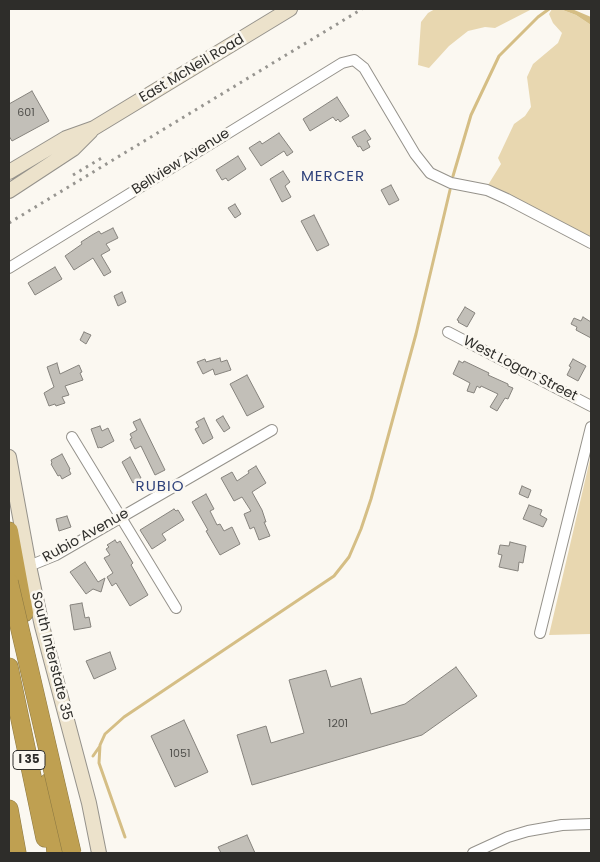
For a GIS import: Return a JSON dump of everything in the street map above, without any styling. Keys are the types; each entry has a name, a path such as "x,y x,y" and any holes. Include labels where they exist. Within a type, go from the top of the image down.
{"highway":[{"path":"9,531 34,666 56,853"},
{"path":"9,582 72,853"},
{"name":"I 35","path":"9,667 49,853"},
{"path":"9,809 17,853"}],"street":[{"name":"East McNeil Road","path":"9,172 66,138 94,128 290,9"},
{"name":"Bellview Avenue","path":"9,268 342,62 354,60 364,68 415,154 430,173 451,183 487,190 507,198 591,243"},
{"name":"East McNeil Road","path":"9,191 73,149 94,128"},
{"name":"West Logan Street","path":"448,332 591,406"},
{"path":"540,633 591,428"},
{"name":"Rubio Avenue","path":"29,566 56,554 272,430"},
{"path":"72,438 176,608"},
{"name":"South Interstate 35","path":"9,457 42,626 88,803 99,853"},
{"path":"472,853 508,837 528,831 562,825 591,824"}],"shaded area":[{"path":"435,9 532,9 495,28 485,27 468,31 449,46 429,68 418,65 421,22 428,13"},
{"path":"552,9 560,9 576,15 591,25 591,241 488,185 501,164 498,158 514,124 525,116 531,107 527,77 533,64 558,43 562,33 553,23 549,14"},
{"path":"560,9 572,9 591,17 591,25 576,15"},
{"path":"591,455 591,634 549,635"}],"building":[{"path":"32,91 49,121 12,141 9,136 9,104"},
{"path":"337,97 349,116 340,122 338,119 336,121 333,117 310,131 303,119"},
{"path":"365,130 371,139 367,141 370,147 363,151 352,137"},
{"path":"279,133 293,152 287,156 284,151 261,166 249,148 260,141 262,144"},
{"path":"238,156 246,169 228,181 226,178 222,180 216,170"},
{"path":"283,171 290,182 285,186 291,197 282,202 270,179"},
{"path":"391,185 399,200 389,205 381,190"},
{"path":"235,204 241,214 235,218 228,208"},
{"path":"314,215 329,245 317,251 301,221"},
{"path":"113,228 118,238 106,244 110,250 101,255 111,272 104,276 93,258 74,270 65,256 92,235 99,231 101,234"},
{"path":"55,267 62,279 35,295 28,283"},
{"path":"122,292 126,302 118,306 114,296"},
{"path":"465,307 475,313 467,327 457,320"},
{"path":"583,317 591,322 591,338 576,330 577,327 571,324 574,318 581,321"},
{"path":"84,332 91,335 86,344 80,340"},
{"path":"220,358 221,362 227,360 231,370 215,375 213,369 203,374 197,362 205,359 206,362"},
{"path":"573,359 586,366 578,381 567,375"},
{"path":"459,361 463,363 464,361 489,373 488,375 513,388 508,399 505,398 497,411 490,407 498,394 481,386 480,388 477,386 474,393 467,391 470,383 453,374"},
{"path":"57,363 60,374 79,365 83,380 65,386 69,395 62,397 65,403 49,406 44,393 54,387 47,367"},
{"path":"247,375 264,407 247,416 230,384"},
{"path":"223,416 230,428 224,432 216,420"},
{"path":"204,418 213,438 203,444 195,429 199,427 196,422"},
{"path":"140,419 165,470 155,475 141,446 135,449 130,439 132,438 130,434 137,430 133,422"},
{"path":"100,426 102,431 108,428 114,441 98,448 91,429"},
{"path":"62,454 71,474 62,479 51,464 51,460"},
{"path":"130,457 141,478 133,483 122,462"},
{"path":"256,466 266,483 252,492 262,510 266,522 264,522 270,536 259,540 254,527 250,529 244,514 251,511 242,497 234,501 221,478 232,472 237,481"},
{"path":"522,486 531,490 528,498 519,494"},
{"path":"206,494 214,509 210,511 217,525 220,524 224,531 232,527 240,544 220,555 192,502"},
{"path":"529,505 542,510 540,515 547,519 543,527 523,519"},
{"path":"174,509 178,510 184,520 162,534 166,540 152,549 140,530"},
{"path":"67,516 71,527 59,531 56,519"},
{"path":"115,540 117,543 120,541 148,595 130,606 116,583 112,586 107,577 113,573 104,558 110,555 106,549 109,547 107,545"},
{"path":"510,542 526,546 523,563 519,562 518,571 499,567 502,555 498,554 500,545 509,546"},
{"path":"85,562 98,582 105,578 101,592 93,589 86,594 70,572"},
{"path":"82,603 85,618 89,617 91,627 74,630 70,605"},
{"path":"110,652 116,669 94,679 86,661"},
{"path":"456,667 477,696 422,735 252,785 237,735 266,726 271,743 304,733 289,680 326,670 331,687 361,678 371,714 405,704"},
{"path":"184,720 208,772 175,787 151,736"},
{"path":"247,835 255,853 221,853 218,847"}],"waterway":[{"path":"453,176 471,115 499,56 538,17 549,9"},
{"path":"125,837 99,763 100,745 105,734 124,717 334,576 349,557 371,499 416,334 450,190"},
{"path":"93,756 100,746"}],"railway":[{"path":"9,223 362,9"},
{"path":"73,175 105,156"}],"district":[{"name":"MERCER","path":"333,177"},
{"name":"RUBIO","path":"160,487"}]}
